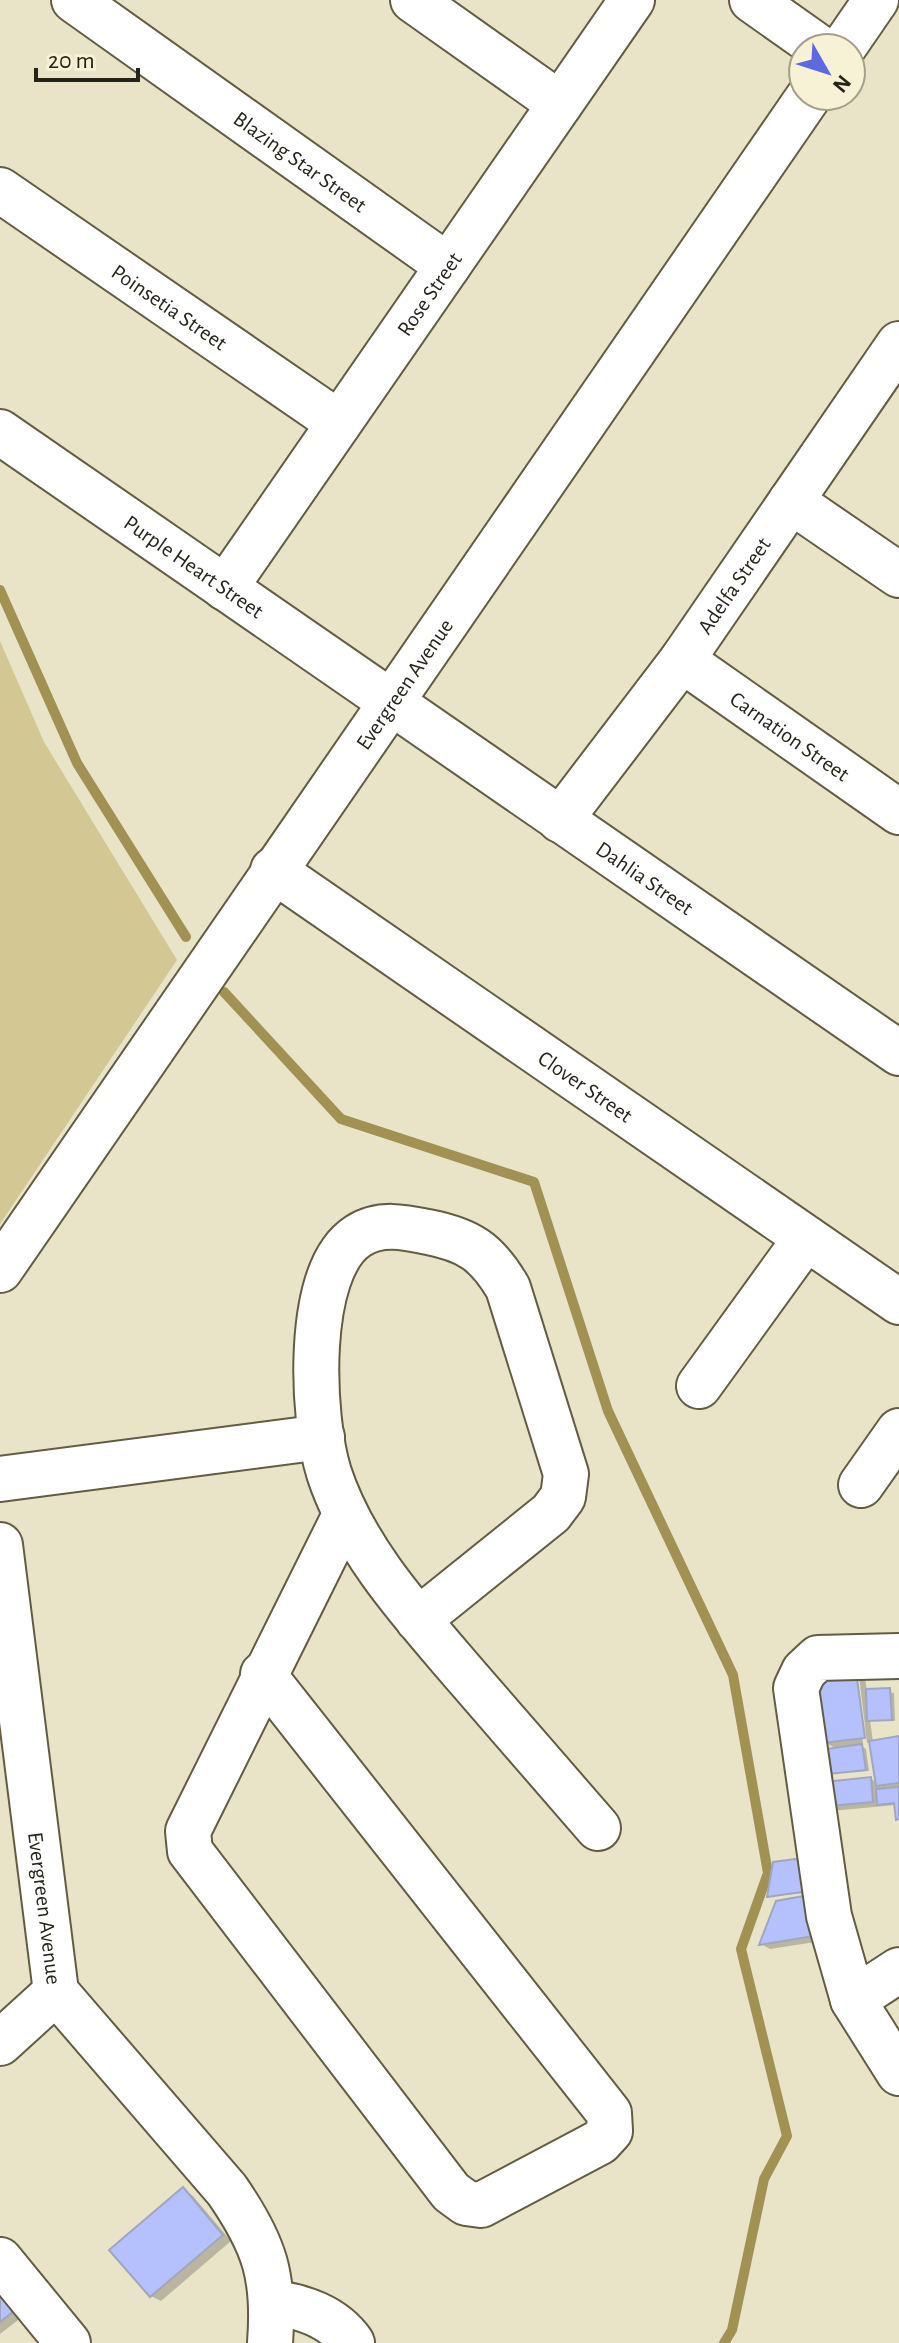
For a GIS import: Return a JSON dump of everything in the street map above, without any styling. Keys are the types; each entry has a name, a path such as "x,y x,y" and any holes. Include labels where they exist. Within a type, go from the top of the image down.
{"street":[{"name":"Blazing Star Street","path":"74,0 448,266"},
{"path":"413,0 560,104"},
{"name":"Rose Street","path":"225,588 632,0"},
{"path":"752,0 797,32"},
{"path":"854,32 876,0"},
{"name":"Evergreen Avenue","path":"0,1270 798,112"},
{"name":"Poinsetia Street","path":"0,190 339,423"},
{"name":"Adelfa Street","path":"560,820 682,660 899,344"},
{"name":"Purple Heart Street","path":"0,432 389,702"},
{"path":"791,501 899,575"},
{"name":"Carnation Street","path":"682,660 899,812"},
{"name":"Dahlia Street","path":"389,702 899,1053"},
{"name":"Clover Street","path":"273,870 899,1302"},
{"path":"418,1620 533,1528 563,1497 563,1455 508,1288 493,1263 474,1247 447,1235 405,1227 379,1227 356,1237 338,1261 321,1302 316,1347 322,1437 328,1470 345,1515 368,1553 418,1620 598,1828"},
{"path":"699,1386 806,1238"},
{"path":"861,1485 899,1431"},
{"path":"0,1479 322,1437"},
{"path":"263,1674 609,2113 610,2131 600,2142 481,2205 466,2203 451,2192 200,1869 190,1851 188,1831 263,1674 345,1515"},
{"name":"Evergreen Avenue","path":"0,1545 56,1992 234,2200 260,2241 270,2272 271,2323"},
{"path":"899,1656 818,1658 804,1671 796,1688 829,1916 853,2000 899,2073"},
{"path":"853,2000 899,1970"},
{"path":"0,2043 56,1992"},
{"path":"0,2260 68,2343"},
{"path":"271,2323 296,2305 346,2333 352,2343"}],"shaded area":[{"path":"0,641 44,742 177,960 0,1224"}],"building":[{"path":"856,1671 865,1738 823,1743 814,1676"},
{"path":"890,1688 892,1720 867,1721 866,1689"},
{"path":"899,1736 899,1783 876,1786 869,1741"},
{"path":"862,1744 866,1770 829,1774 826,1749"},
{"path":"871,1777 873,1802 819,1807 816,1783"},
{"path":"899,1787 899,1819 896,1820 894,1803 877,1805 876,1789"},
{"path":"803,1858 808,1891 767,1897 773,1862"},
{"path":"826,1892 832,1933 759,1945 776,1901"},
{"path":"183,2187 223,2235 150,2297 109,2250"},
{"path":"0,2293 14,2311 0,2322"}],"waterway":[{"path":"0,590 77,763 186,937"},
{"path":"224,992 341,1119 534,1182 608,1411 733,1675 768,1873 741,1949 787,2136 764,2179 732,2330 724,2343"}]}
